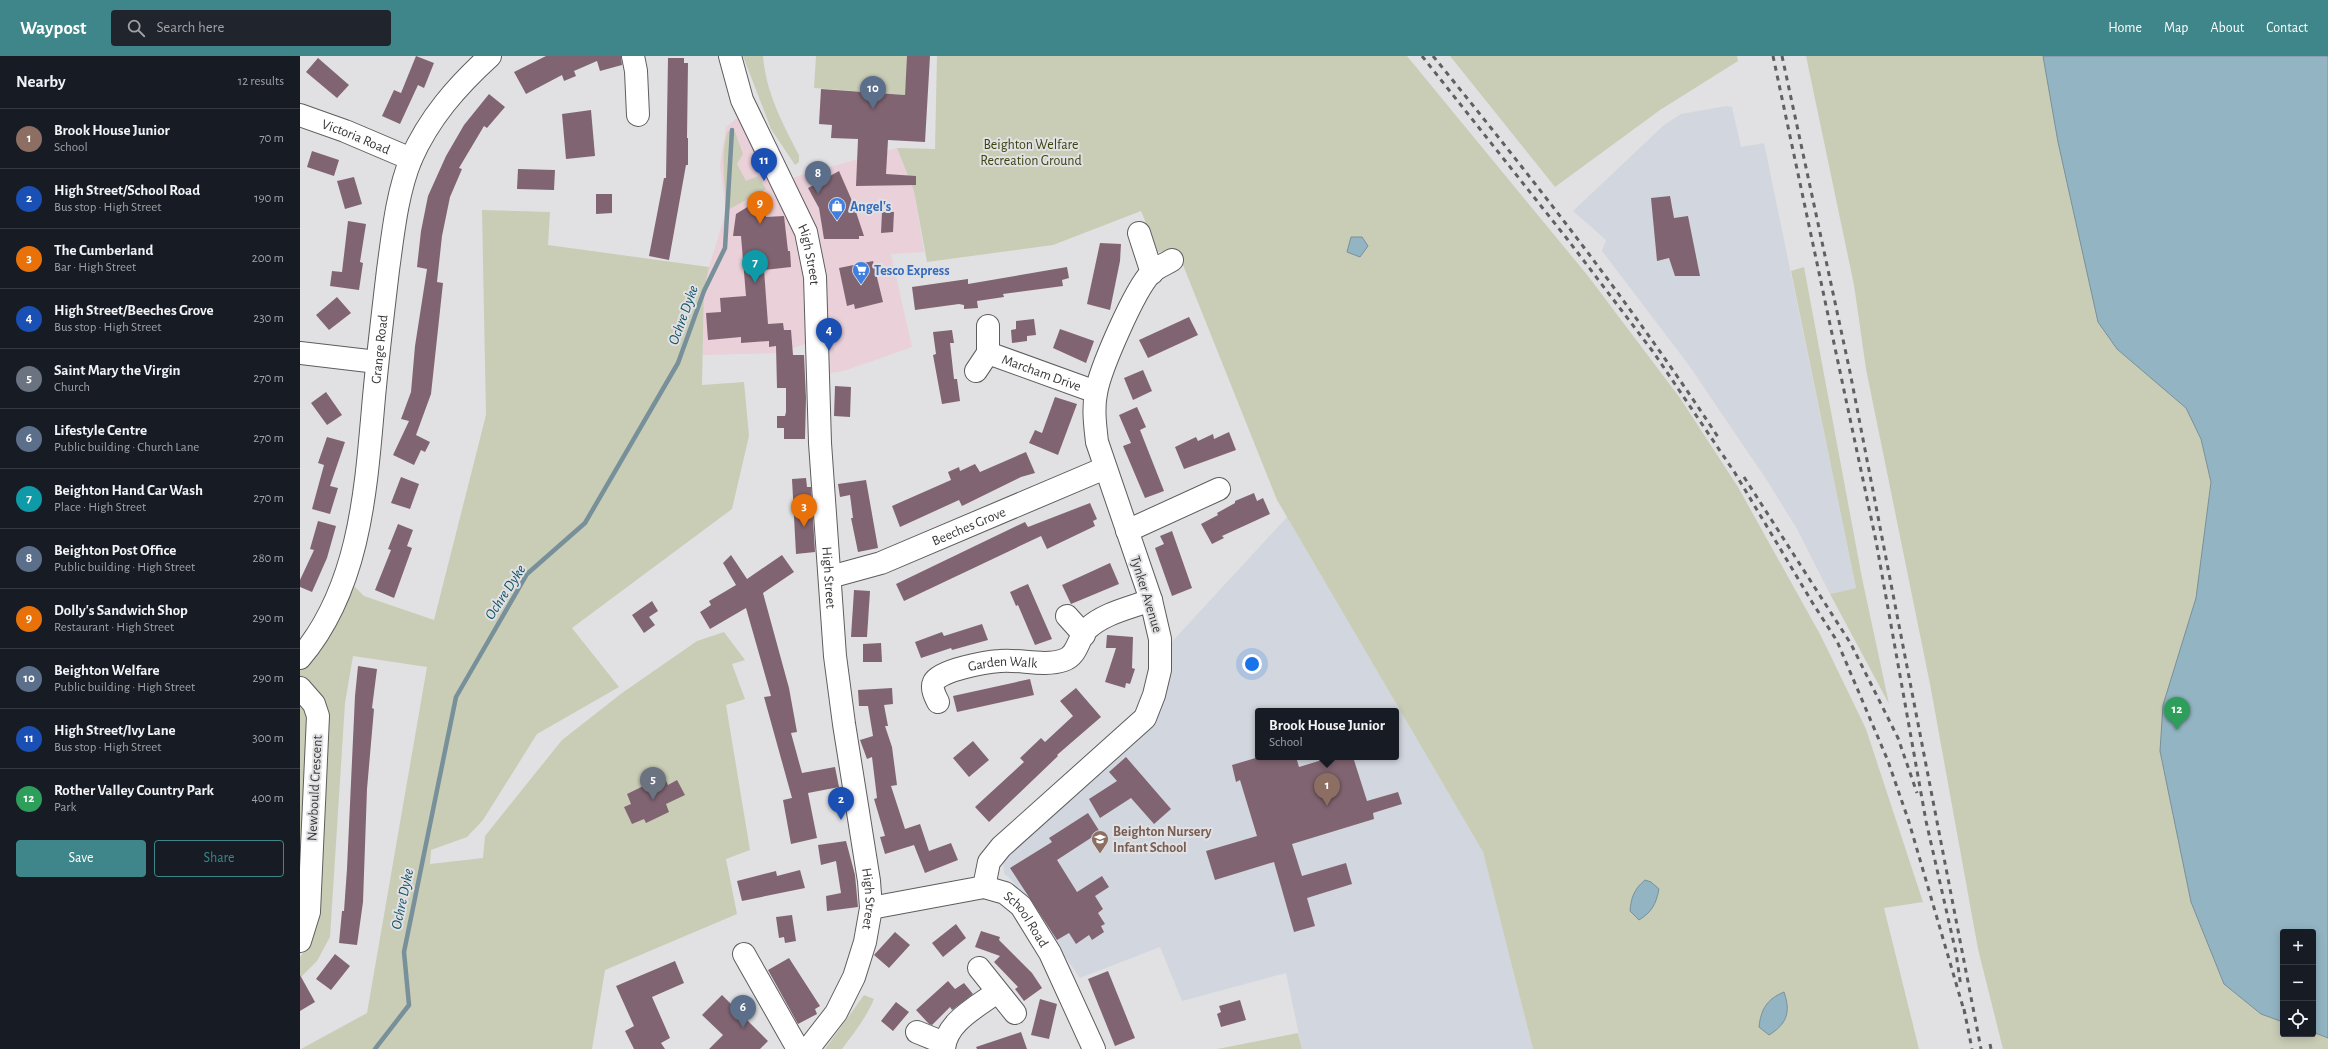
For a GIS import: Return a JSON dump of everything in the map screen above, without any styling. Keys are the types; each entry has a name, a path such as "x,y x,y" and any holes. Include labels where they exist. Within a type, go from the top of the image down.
{"street":[{"name":"Grange Road","path":"300,658 330,617 343,586 352,555 364,489 377,362 392,239 403,185 411,159 437,113 461,82 490,56"},
{"path":"633,56 636,71 638,115"},
{"name":"High Street","path":"730,56 742,100 806,232 814,277 820,444 835,656 844,724 869,881 871,908 865,942 854,977 836,1013 808,1049"},
{"name":"Victoria Road","path":"300,115 345,131 411,159"},
{"path":"1139,233 1152,273"},
{"name":"Tynker Avenue","path":"984,887 989,862 1001,847 1145,718 1154,695 1160,670 1160,639 1151,600 1097,442 1094,416 1096,392 1112,348 1136,296 1152,273 1172,260"},
{"name":"Marcham Drive","path":"976,371 988,352 988,326"},
{"name":"Marcham Drive","path":"988,352 1096,392"},
{"path":"300,353 377,362"},
{"name":"Beeches Grove","path":"830,577 881,563 1105,468"},
{"path":"1127,531 1219,489"},
{"name":"Garden Walk","path":"938,702 933,689 934,682 940,674 999,661 1047,662 1064,660 1073,654 1086,630 1098,621 1114,612 1151,600"},
{"path":"1068,616 1084,635"},
{"name":"Newbould Crescent","path":"300,688 314,704 318,716 309,912 300,941"},
{"name":"School Road","path":"871,908 984,887 1005,893 1021,906 1050,953 1094,1049"},
{"path":"744,954 798,1049"},
{"path":"979,968 1015,1013"},
{"path":"917,1032 944,1046 948,1033 956,1023 997,992"}],"shaded area":[{"path":"1726,106 1732,107 1741,147 1764,143 1856,588 1830,594 1797,529 1768,482 1688,364 1602,251 1606,240 1573,211 1664,125 1681,114"},
{"path":"737,118 746,122 779,184 798,176 897,148 914,191 924,252 891,254 912,347 844,371 818,375 816,340 780,353 703,355 704,291 709,267 726,211 720,165 726,127"},
{"path":"1287,517 1399,708 1255,708 1255,760 1399,760 1399,708 1483,852 1533,1049 1302,1049 1286,973 1182,1001 1160,947 1080,978 1014,883 1004,873 1003,857 1145,728 1168,646"}],"green space":[{"path":"743,56 763,56 771,95 799,155 799,162 795,165 771,129"},
{"path":"816,56 908,56 905,95 814,88"},
{"name":"Beighton Welfare Recreation Ground","path":"937,56 1407,56 1588,276 1680,398 1738,487 1821,636 1866,729 1923,902 1884,908 1919,1049 1533,1049 1483,852 1277,500 1177,250 1158,252 1141,211 1053,245 927,262 914,191 897,148 935,149"},
{"path":"1450,56 1737,56 1738,61 1660,110 1555,187"},
{"path":"1806,56 2328,56 2328,1049 2003,1049 1978,949 1930,684 1866,369 1854,285"},
{"path":"728,131 735,132 743,154 737,164 746,181 758,176 766,189 726,211 723,160 725,141"},
{"path":"482,210 550,212 548,245 709,267 704,291 702,385 744,382 749,436 732,509 572,628 619,687 537,734 483,820 467,837 431,850 430,864 483,858 485,836 562,740 622,693 697,641 724,632 745,660 732,664 745,699 726,705 750,850 726,859 737,914 605,970 592,1049 301,1049 367,1013 427,667 353,656 345,703 330,937 317,961 300,978 300,957 307,947 300,886 300,670 337,623 354,586 364,596 434,620 486,415"},
{"path":"1804,267 1862,578 1889,704 1830,594 1856,588 1791,271"},
{"path":"864,995 874,999 867,1013 842,1049 825,1049"},
{"path":"1298,1033 1302,1049 1217,1049"}],"water":[{"path":"2043,56 2328,56 2328,1038 2316,1033 2316,929 2280,929 2280,1021 2261,1014 2224,984 2191,902 2160,751 2163,705 2196,598 2211,482 2201,439 2186,408 2117,349 2098,322 2058,142"},
{"path":"1351,237 1362,237 1368,246 1360,257 1347,252"},
{"path":"1645,880 1651,882 1659,889 1653,907 1639,920 1630,911 1630,906 1636,890"},
{"path":"1784,992 1787,1006 1786,1017 1784,1022 1769,1035 1759,1027 1761,1015 1769,1001"}],"building":[{"path":"416,56 434,63 424,88 418,85 400,124 382,116 394,90 401,93"},
{"path":"546,56 621,56 622,65 600,71 597,61 574,71 576,76 564,81 562,75 526,94 514,72"},
{"path":"907,56 930,56 925,142 888,140 886,174 916,176 916,185 856,186 858,139 831,138 832,125 819,124 821,89 905,95"},
{"path":"318,58 349,85 337,98 306,72"},
{"path":"668,58 684,58 684,63 688,63 688,165 686,165 669,260 649,256 664,178 666,178"},
{"path":"489,94 505,107 487,128 484,126 459,168 462,169 450,197 442,236 437,282 443,283 431,394 416,435 430,442 425,452 421,450 414,465 393,455 409,421 401,419 411,392 415,346 427,269 417,267 421,231 428,196 446,156 464,125"},
{"path":"591,110 595,156 566,159 562,114"},
{"path":"312,151 339,160 334,176 307,167"},
{"path":"518,169 555,170 554,190 517,189"},
{"path":"839,171 853,203 864,236 859,236 859,239 824,239 819,208 808,188"},
{"path":"354,177 362,204 345,209 337,181"},
{"path":"596,194 612,194 612,213 596,214"},
{"path":"1670,196 1674,218 1688,216 1700,276 1675,276 1669,258 1657,261 1651,198"},
{"path":"762,198 766,217 784,216 791,267 764,270 768,324 783,323 784,330 791,330 793,355 804,355 806,398 805,439 784,439 784,428 777,428 777,416 785,416 786,412 786,388 777,388 776,346 769,347 769,341 741,343 741,337 708,340 706,313 721,312 720,298 746,296 741,236 733,236 736,214"},
{"path":"882,212 894,212 893,232 881,233"},
{"path":"348,221 366,224 360,262 363,263 359,290 330,286 332,271 342,272"},
{"path":"1100,243 1121,244 1120,261 1110,310 1087,304"},
{"name":"Tesco Express","path":"873,261 883,302 855,309 854,304 847,306 839,268"},
{"path":"1067,267 1069,278 1062,280 1063,286 1003,294 1004,297 977,301 978,308 964,309 964,305 959,304 915,310 912,287 968,279 968,284"},
{"path":"337,297 351,313 329,330 316,315"},
{"path":"1189,317 1198,335 1148,358 1139,340"},
{"path":"1034,319 1036,335 1027,336 1027,341 1012,343 1011,330 1016,329 1016,321"},
{"path":"1060,329 1094,341 1086,363 1053,348"},
{"path":"952,330 954,343 950,343 954,379 957,379 960,401 942,404 933,355 936,354 933,332"},
{"path":"1143,370 1152,391 1133,400 1124,378"},
{"path":"835,386 851,387 850,417 834,416"},
{"path":"326,392 342,415 327,425 311,403"},
{"path":"1055,397 1077,404 1058,455 1029,443 1035,430 1042,433"},
{"path":"1137,407 1146,427 1140,430 1164,491 1145,498 1123,446 1131,443 1119,415"},
{"path":"1229,432 1236,450 1184,469 1175,447 1196,437 1198,441 1213,434 1214,439"},
{"path":"327,437 345,442 330,486 338,488 330,514 312,509 324,465 318,463"},
{"path":"1026,452 1035,473 1021,477 962,506 959,500 900,527 892,506 951,480 948,472 959,467 960,471 975,464 980,472"},
{"path":"401,477 419,484 410,509 391,503"},
{"path":"806,478 807,487 811,487 815,552 796,554 792,479"},
{"path":"866,480 878,548 858,552 851,518 853,518 850,495 840,497 838,484"},
{"path":"1254,493 1257,501 1263,498 1270,514 1222,536 1224,538 1212,544 1201,524 1218,515 1217,513 1235,503 1235,501"},
{"path":"1090,503 1097,519 1093,521 1095,526 1047,549 1041,536 904,601 896,584 1025,522 1028,527"},
{"path":"318,521 336,526 327,558 312,592 300,587 300,580 314,550 310,549"},
{"path":"398,524 413,530 407,546 412,548 394,598 375,590 391,550 388,549"},
{"path":"1172,531 1192,588 1172,596 1155,548 1164,544 1160,536"},
{"path":"731,555 747,579 782,555 794,572 763,593 789,688 797,732 791,733 802,773 835,767 839,787 808,793 817,838 791,844 783,800 792,798 764,697 771,696 746,608 710,629 700,612 711,605 709,601 736,585 723,563"},
{"path":"1110,563 1119,584 1071,604 1062,585"},
{"path":"1028,584 1052,639 1035,645 1018,605 1016,606 1010,592"},
{"path":"854,590 870,591 867,637 851,637"},
{"path":"652,601 658,611 649,617 655,625 644,633 632,615"},
{"path":"982,624 988,640 952,650 951,648 921,658 915,642 942,632 944,636"},
{"path":"1107,635 1133,637 1132,668 1135,669 1130,684 1126,683 1125,688 1105,682 1116,648 1106,648"},
{"path":"881,643 882,662 863,662 863,644"},
{"path":"358,666 377,669 372,708 374,709 367,789 363,902 357,945 339,943 342,911 344,911 347,869 355,696"},
{"path":"1030,679 1034,695 957,712 953,696"},
{"path":"892,688 893,704 884,705 888,726 885,726 892,747 897,785 891,786 905,829 920,824 929,851 951,843 958,860 925,873 914,845 885,854 880,837 885,836 874,799 877,798 872,757 867,759 860,740 873,736 868,706 859,706 858,690"},
{"path":"1076,688 1101,717 1057,755 1058,756 989,822 975,807 1024,762 1020,758 1041,738 1045,742 1073,716 1060,701"},
{"path":"973,741 989,760 969,777 953,758"},
{"path":"1126,757 1171,809 1154,824 1131,798 1100,818 1089,799 1117,781 1109,772"},
{"path":"1255,758 1255,760 1297,760 1299,767 1322,760 1354,760 1367,801 1398,792 1402,804 1373,813 1374,819 1292,844 1302,876 1346,863 1352,884 1307,898 1315,926 1294,932 1274,862 1215,880 1206,851 1257,836 1240,780 1236,782 1232,765"},
{"path":"664,776 668,785 677,780 685,795 666,804 669,812 646,823 644,819 632,824 624,807 631,804 627,794"},
{"path":"1088,813 1100,832 1057,860 1077,892 1102,876 1109,887 1095,896 1103,909 1098,913 1105,924 1101,926 1104,932 1092,940 1089,935 1076,944 1069,933 1057,940 1010,868 1052,842 1049,838"},
{"path":"846,841 855,875 858,907 827,911 826,896 841,893 836,861 821,865 818,845"},
{"path":"800,870 805,888 742,901 737,881 776,871 777,876"},
{"path":"792,915 796,941 785,943 784,937 779,938 776,917"},
{"path":"956,924 966,938 943,957 932,943"},
{"path":"981,931 1000,937 999,940 1032,973 1042,988 1024,1001 1015,989 1018,987 994,962 1000,956 975,947"},
{"path":"895,932 910,945 889,968 874,955"},
{"path":"335,954 350,966 331,990 316,979"},
{"path":"789,958 820,1006 815,1009 817,1014 798,1024 768,970"},
{"path":"675,961 684,983 652,997 670,1038 661,1043 665,1049 634,1049 625,1031 634,1026 616,986"},
{"path":"1108,971 1135,1038 1115,1046 1088,979"},
{"path":"300,975 315,1002 300,1011"},
{"path":"948,981 955,989 964,983 973,994 952,1010 950,1007 932,1025 929,1024 916,1010"},
{"path":"722,995 768,1041 760,1049 709,1049 723,1035 702,1015"},
{"path":"1040,999 1057,1004 1049,1039 1031,1035"},
{"path":"1240,1000 1246,1020 1221,1027 1217,1014 1221,1012 1219,1006"},
{"path":"896,1002 909,1012 893,1031 881,1021"},
{"path":"1021,1032 1027,1049 977,1049 976,1047"}],"waterway":[{"name":"Ochre Dyke","path":"375,1049 409,1005 404,952 456,697 527,574 585,523 678,363 704,291 725,248 732,130"}],"railway":[{"path":"1422,56 1568,240 1654,353 1735,473 1837,641 1888,761 1909,822 1965,1014"},
{"path":"1433,56 1616,290 1685,387 1718,437"},
{"path":"1773,56 1876,541 1926,821 1956,953 1961,987"},
{"path":"1782,56 1850,372 1981,1049"},
{"path":"1744,477 1851,644 1898,738 1917,793"},
{"path":"1964,1009 1972,1049"},
{"path":"1990,1044 1991,1049"}],"place":[{"name":"Beighton Welfare","path":"873,109"},
{"name":"High Street/Ivy Lane","path":"764,181"},
{"name":"Beighton Post Office","path":"818,194"},
{"name":"Angel's","path":"837,221"},
{"name":"Dolly's Sandwich Shop","path":"760,224"},
{"name":"Beighton Hand Car Wash","path":"755,283"},
{"name":"Tesco Express","path":"861,285"},
{"name":"High Street/Beeches Grove","path":"829,351"},
{"name":"The Cumberland","path":"804,527"},
{"name":"Rother Valley Country Park","path":"2177,730"},
{"name":"Saint Mary the Virgin","path":"653,800"},
{"name":"Brook House Junior","path":"1327,806"},
{"name":"High Street/School Road","path":"841,820"},
{"name":"Beighton Nursery Infant School","path":"1100,854"},
{"name":"Lifestyle Centre","path":"743,1028"}]}
